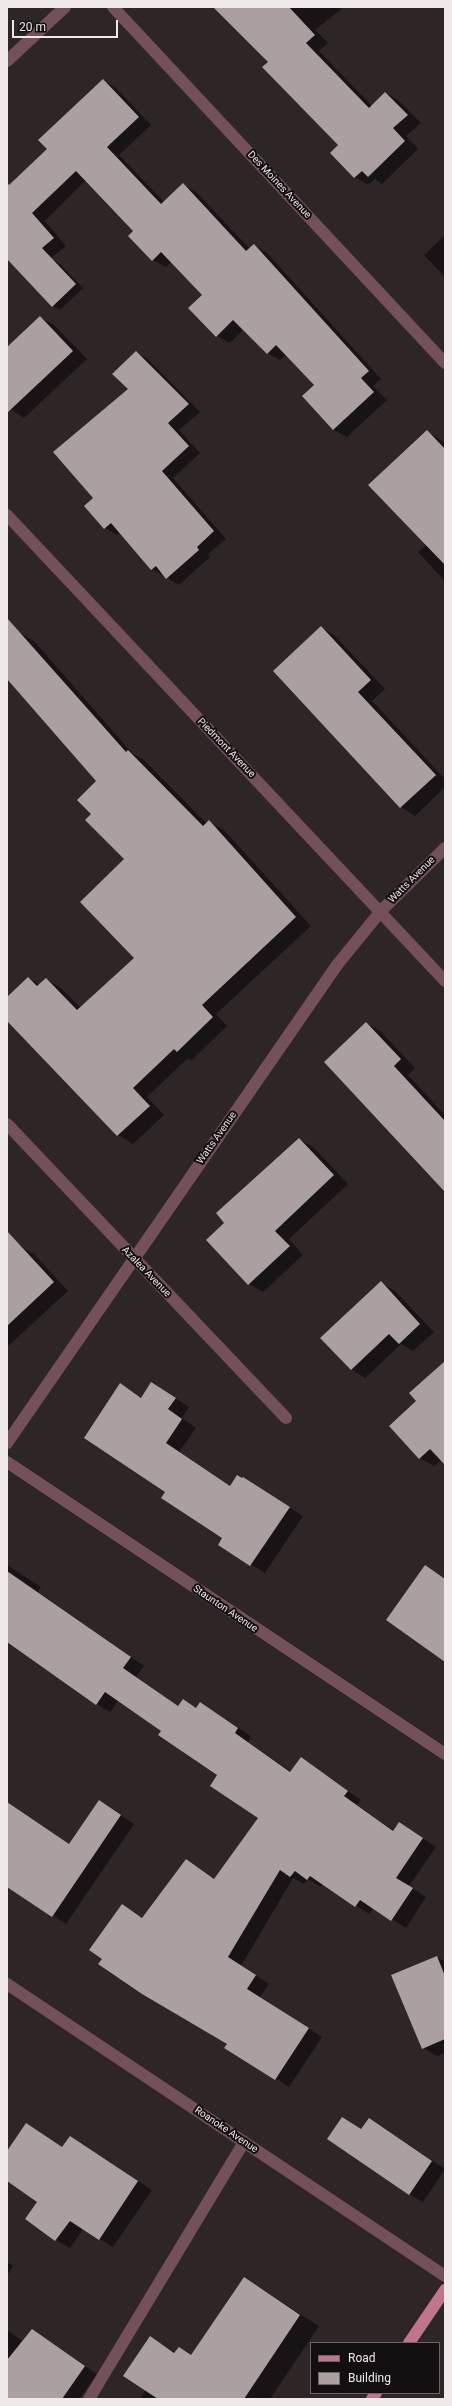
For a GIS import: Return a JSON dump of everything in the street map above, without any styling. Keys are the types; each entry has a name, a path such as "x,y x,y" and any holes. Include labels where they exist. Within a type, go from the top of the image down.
{"main road":[{"path":"410,2342 445,2290"}],"street":[{"path":"7,61 64,7"},
{"name":"Des Moines Avenue","path":"114,7 445,363"},
{"name":"Piedmont Avenue","path":"7,515 381,911 445,981"},
{"name":"Watts Avenue","path":"7,1443 337,965 381,911 445,848"},
{"name":"Azalea Avenue","path":"7,1124 286,1418"},
{"name":"Staunton Avenue","path":"7,1462 445,1754"},
{"name":"Roanoke Avenue","path":"7,1984 445,2276"},
{"path":"89,2399 244,2142"}],"building":[{"path":"213,7 289,7 315,35 306,43 369,108 385,92 408,115 393,128 405,141 368,177 362,171 354,178 330,153 338,145 262,67 268,62"},
{"path":"103,79 139,117 107,147 161,204 183,183 246,251 254,244 369,371 361,378 374,392 333,430 302,396 314,385 276,345 267,354 233,320 216,337 188,308 202,295 161,252 152,261 128,236 133,231 76,171 32,213 54,238 42,248 76,284 52,307 7,259 7,182 9,185 47,149 38,140"},
{"path":"40,316 73,351 7,413 7,347"},
{"path":"136,351 189,404 168,423 189,446 162,471 214,531 197,547 199,550 166,579 156,566 151,570 111,523 104,529 84,506 93,498 53,452 128,389 112,374"},
{"path":"427,430 445,449 445,565 368,485"},
{"path":"7,618 126,752 128,750 203,826 209,820 296,917 202,1005 213,1017 177,1052 174,1049 133,1088 150,1106 117,1136 7,1021 7,997 28,977 37,986 46,978 77,1010 134,958 80,902 124,859 85,820 91,814 77,800 96,781 7,679"},
{"path":"321,626 371,680 358,692 436,775 400,808 273,671"},
{"path":"366,1022 401,1059 394,1066 445,1121 445,1192 324,1062"},
{"path":"299,1138 334,1175 275,1231 290,1246 248,1285 206,1240 224,1223 216,1213"},
{"path":"7,1231 54,1282 7,1326"},
{"path":"381,1281 420,1324 399,1344 389,1334 351,1370 320,1338"},
{"path":"445,1361 445,1465 430,1449 419,1459 389,1426 416,1401 409,1393"},
{"path":"151,1382 176,1398 168,1409 182,1419 166,1443 230,1486 237,1475 242,1478 243,1477 290,1507 250,1566 218,1545 222,1538 161,1498 165,1492 84,1438 120,1383 141,1398"},
{"path":"425,1565 445,1579 445,1662 386,1620"},
{"path":"7,1571 131,1657 123,1668 178,1706 183,1699 196,1708 200,1702 238,1728 235,1733 290,1772 301,1757 348,1791 344,1796 393,1831 399,1822 423,1838 396,1878 413,1888 391,1921 360,1900 355,1907 310,1876 307,1880 295,1871 290,1877 280,1870 228,1957 256,1975 247,1989 309,2028 275,2080 224,2048 227,2044 142,1994 98,1964 102,1959 89,1950 122,1904 142,1918 186,1859 214,1879 258,1818 210,1786 217,1775 158,1735 161,1731 105,1692 96,1705 7,1642"},
{"path":"99,1800 121,1815 52,1917 7,1887 7,1802 69,1844"},
{"path":"437,1956 445,1976 445,2039 422,2049 391,1975"},
{"path":"342,2117 361,2129 369,2118 432,2161 409,2195 327,2139"},
{"path":"26,2123 62,2147 70,2136 138,2181 99,2240 70,2221 55,2241 25,2219 37,2202 7,2181 7,2151"},
{"path":"244,2277 300,2315 244,2399 158,2399 123,2376 150,2336 174,2353 179,2347 191,2355"},
{"path":"32,2329 85,2366 62,2399 7,2399 7,2360"}]}
